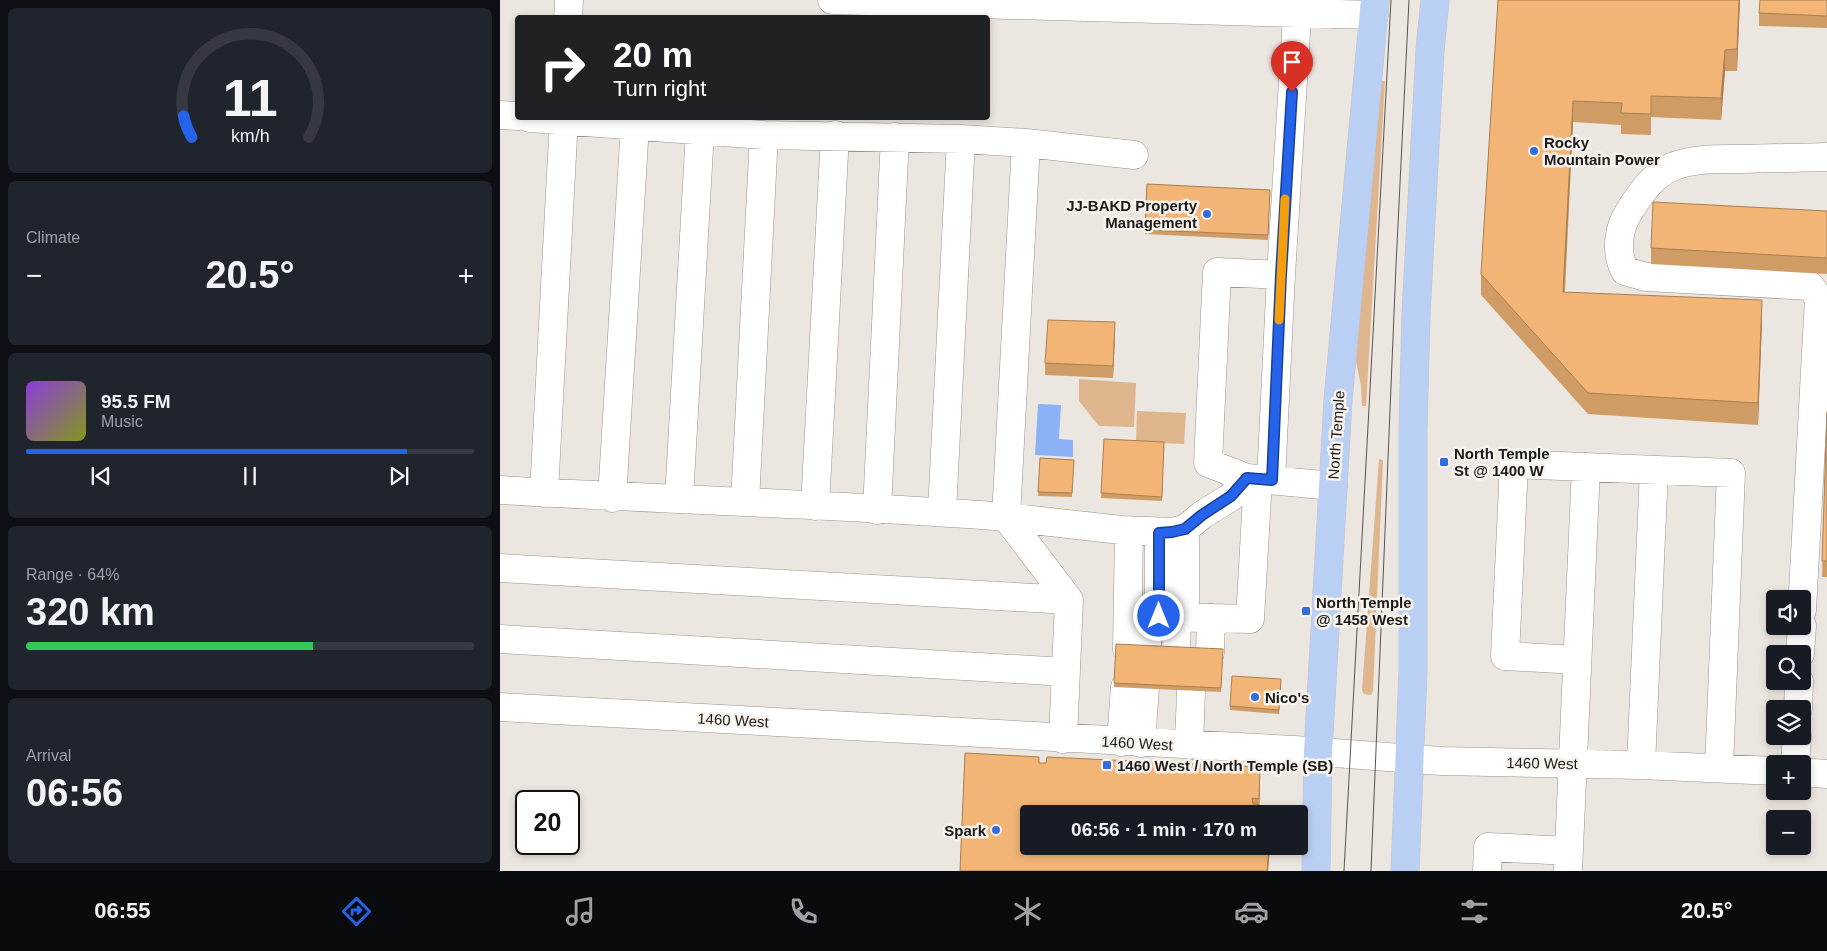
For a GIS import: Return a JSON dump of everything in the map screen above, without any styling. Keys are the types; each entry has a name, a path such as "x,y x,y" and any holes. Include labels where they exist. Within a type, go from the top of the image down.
{"main road":[{"path":"1404,871 1413,672 1413,429 1416,324 1430,60 1436,0"},
{"name":"North Temple","path":"1316,871 1318,752 1338,400 1374,8"}],"street":[{"path":"568,15 569,0"},
{"path":"832,0 932,4 1164,4 1374,8"},
{"path":"1137,649 1172,617 1250,620 1259,479 1281,275 1298,6"},
{"path":"500,115 515,116"},
{"path":"544,493 564,120"},
{"path":"576,120 764,135 835,135 1026,143 1134,155"},
{"path":"612,498 634,125"},
{"path":"679,499 700,130"},
{"path":"744,502 764,135"},
{"path":"815,506 835,135"},
{"path":"877,510 895,137"},
{"path":"942,512 961,139"},
{"path":"1026,143 1006,517 1069,600 1063,739"},
{"path":"1803,590 1823,298 1810,286 1646,277 1624,271 1619,260 1619,236 1627,214 1643,189 1669,168 1680,164 1707,160 1827,157"},
{"path":"1281,275 1217,272 1208,462 1259,479 1333,486"},
{"path":"1577,660 1505,656 1514,464 1731,473 1719,768"},
{"path":"1487,871 1488,847 1569,861 1586,467"},
{"path":"1641,765 1654,470"},
{"path":"500,490 612,498 679,499 942,512 1129,531 1172,531 1202,515 1259,479"},
{"path":"1129,531 1172,617 1193,652"},
{"path":"1172,531 1172,617"},
{"path":"500,568 1069,600"},
{"path":"500,639 1066,672"},
{"path":"1131,742 1135,688"},
{"path":"1189,745 1191,691 1189,745"},
{"name":"1460 West","path":"500,707 1318,752 1441,761 1641,765 1766,771"},
{"path":"1811,773 1827,774"}],"shaded area":[{"path":"1381,81 1385,81 1366,406 1362,406 1361,386 1355,356"},
{"path":"1079,379 1136,383 1134,427 1099,426 1079,401"},
{"path":"1137,411 1186,413 1184,444 1136,442"},
{"path":"1379,459 1383,460 1373,691 1371,695 1364,694 1362,690"}],"water":[{"path":"1038,404 1061,405 1059,439 1073,440 1073,457 1035,455"}],"building":[{"path":"1498,0 1739,0 1737,49 1725,50 1721,98 1651,96 1651,114 1621,113 1622,103 1573,101 1563,292 1762,300 1758,403 1588,393 1481,274"},
{"path":"1760,0 1827,0 1827,16 1759,13"},
{"name":"JJ-BAKD Property Management","path":"1147,184 1270,190 1268,235 1145,230"},
{"path":"1653,202 1827,211 1827,258 1651,248"},
{"path":"1048,320 1115,322 1113,366 1045,363"},
{"path":"1827,412 1827,561 1822,561"},
{"path":"1104,439 1164,442 1162,497 1101,493"},
{"path":"1040,458 1074,460 1072,493 1038,492"},
{"path":"1116,644 1223,649 1221,688 1114,683"},
{"name":"Nico's","path":"1232,676 1281,679 1279,710 1230,706"},
{"name":"Spark","path":"965,753 1039,757 1039,763 1046,763 1047,757 1260,767 1259,799 1252,798 1253,804 1258,805 1020,805 1020,855 1268,855 1267,871 960,871"}],"tram line":[{"path":"1344,871 1391,0"},
{"path":"1371,871 1409,0"}],"slow traffic":[{"path":"1279,320 1285,199"}],"place":[{"name":"Rocky Mountain Power","path":"1534,151"},
{"name":"JJ-BAKD Property Management","path":"1207,214"},
{"name":"North Temple St @ 1400 W","path":"1444,462"},
{"name":"North Temple @ 1458 West","path":"1306,611"},
{"name":"Nico's","path":"1255,697"},
{"name":"1460 West / North Temple (SB)","path":"1107,765"},
{"name":"Spark","path":"996,830"}],"route":[{"path":"1159,616 1159,533 1185,529 1231,496 1247,478 1272,480 1281,275 1292,92"}]}
